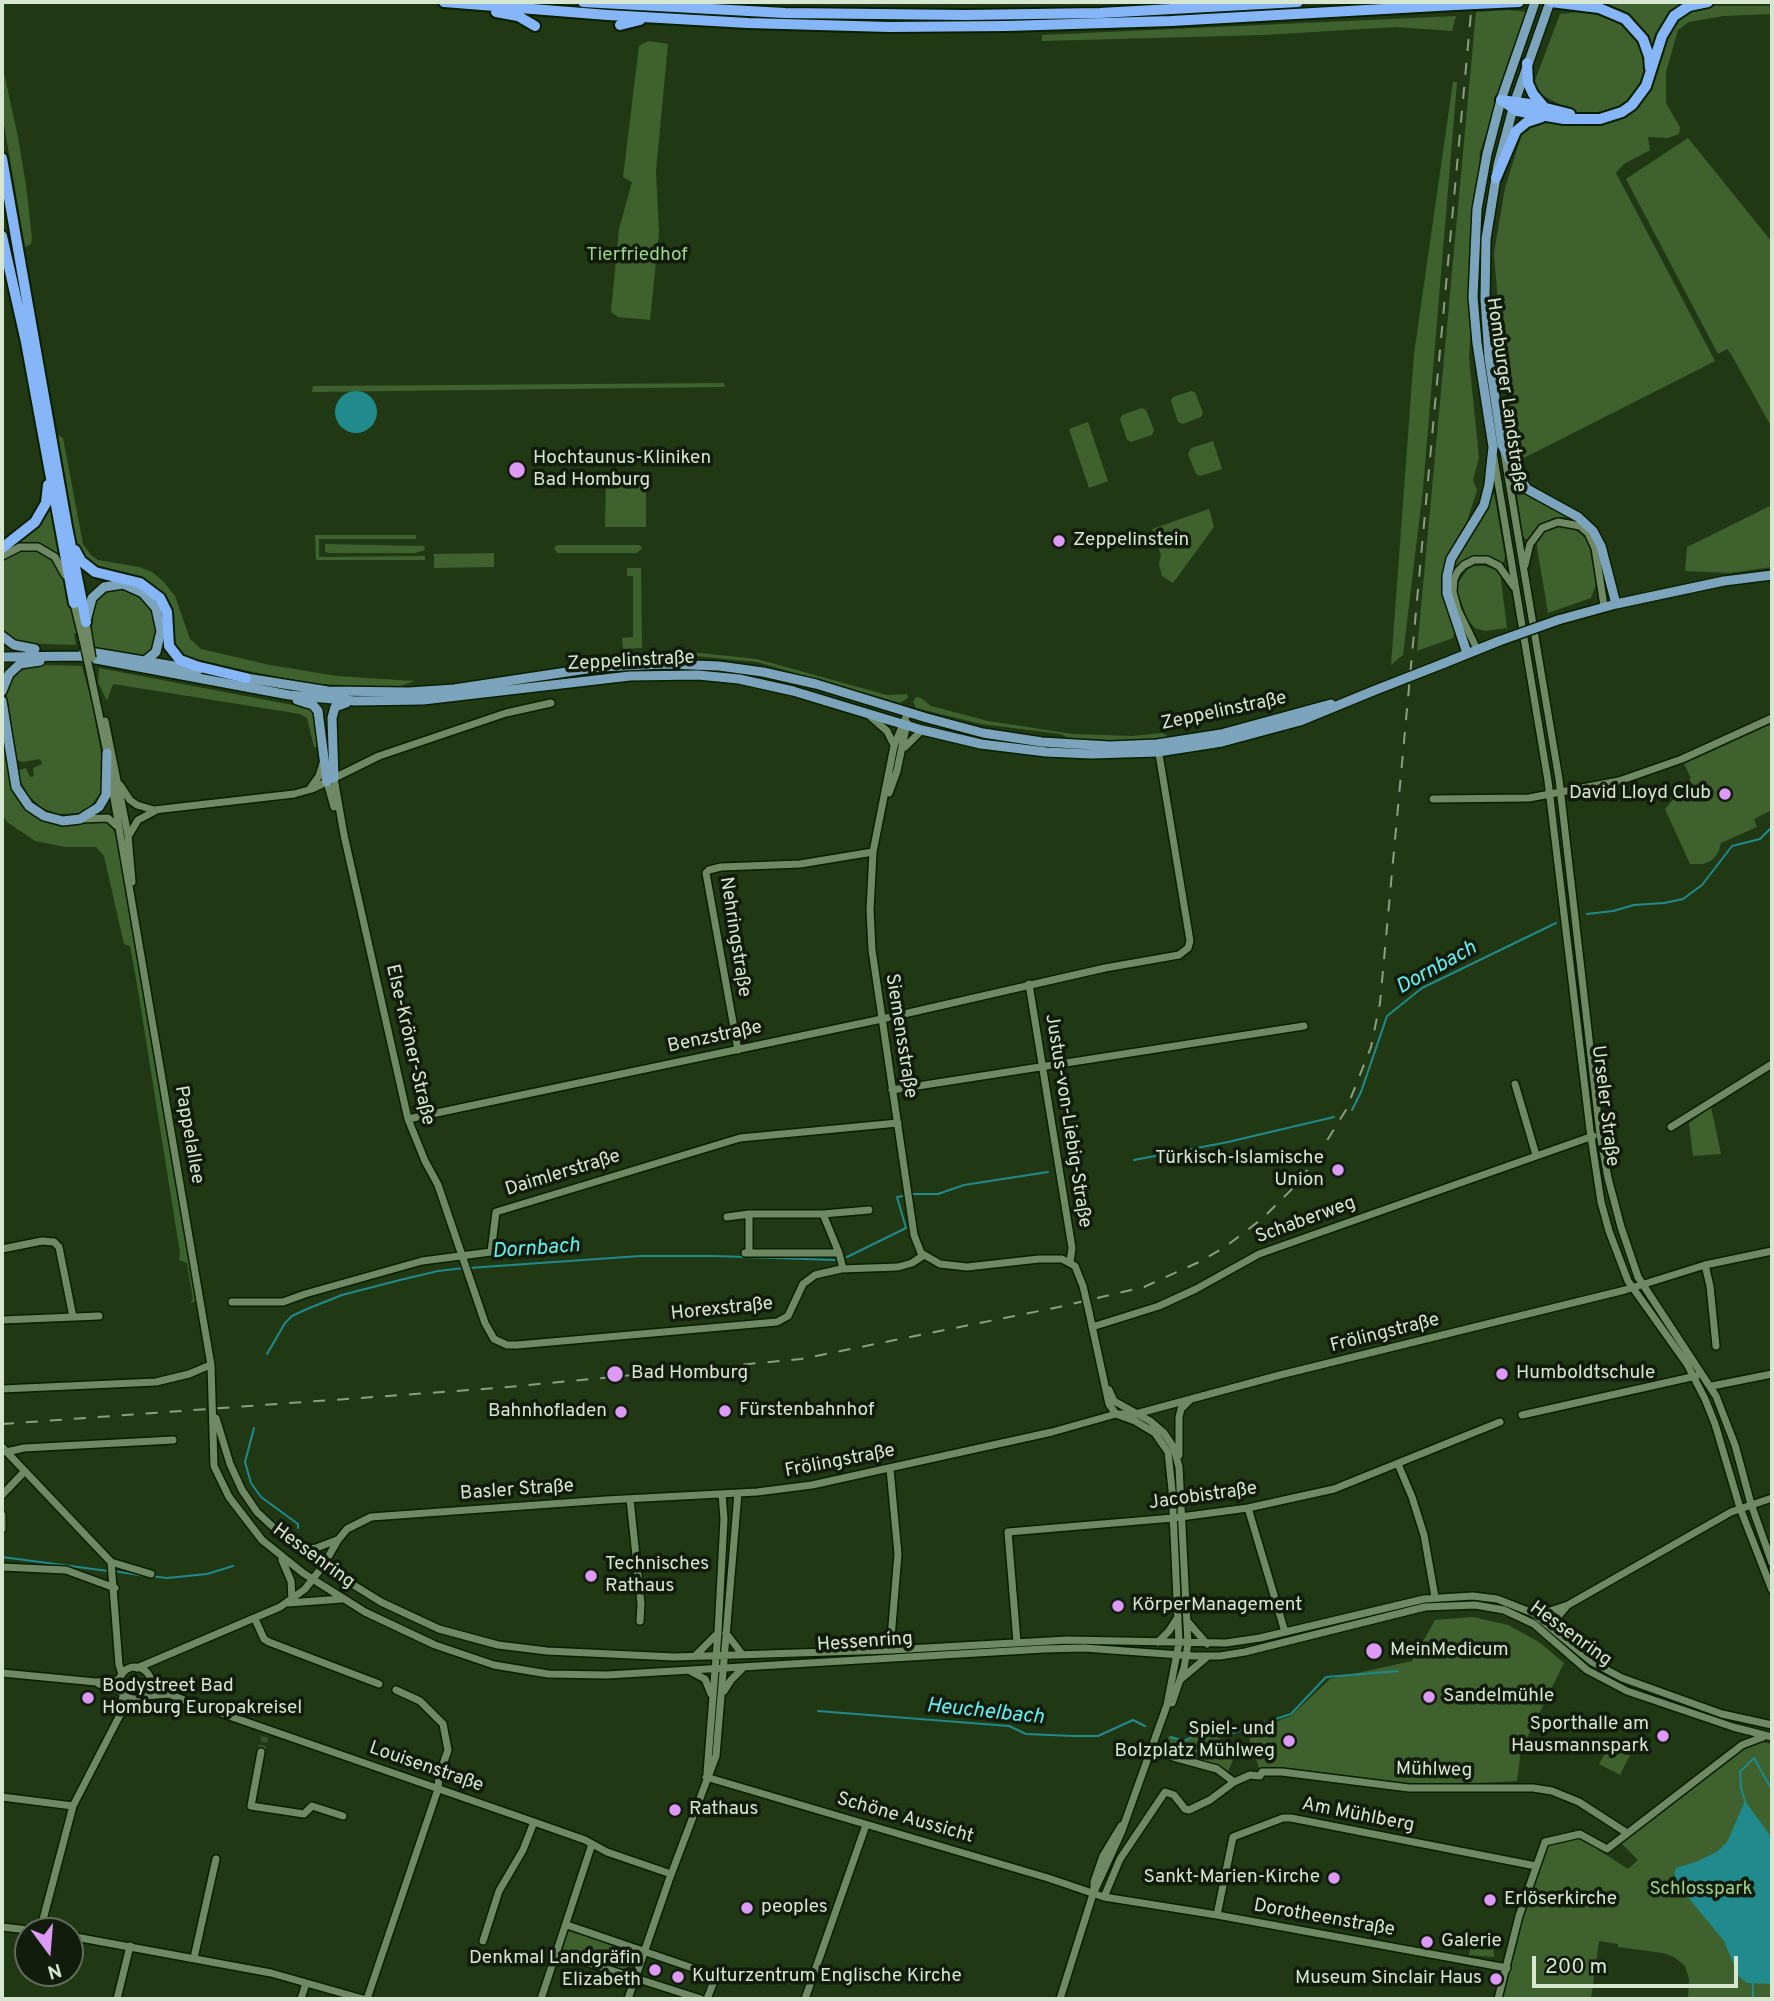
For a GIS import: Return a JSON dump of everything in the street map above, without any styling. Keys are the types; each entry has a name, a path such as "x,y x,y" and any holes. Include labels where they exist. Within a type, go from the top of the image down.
{"highway":[{"path":"443,2 649,18 876,26 1007,26 1171,21 1519,2"},
{"path":"443,2 518,16 535,26"},
{"path":"583,2 785,13 1022,15 1298,2"},
{"path":"713,2 762,6 785,13"},
{"path":"1551,2 1609,11 1632,25 1647,47 1650,74"},
{"path":"1501,100 1544,112 1587,119 1611,117 1632,105 1646,86 1662,36 1674,16 1689,6 1708,2"},
{"path":"620,25 649,18"},
{"path":"1527,63 1528,83 1544,112"},
{"path":"1496,178 1516,131 1544,112"},
{"path":"2,158 86,622"},
{"path":"4,246 26,342 74,603"},
{"path":"2,548 35,522 46,503 47,465"},
{"path":"67,527 77,556 84,564 104,575 140,583 160,598 167,612 169,646 180,660 246,678"}],"main road":[{"name":"Homburger Landstraße","path":"1497,446 1477,343 1474,297 1477,209 1501,100 1535,2"},
{"name":"Homburger Landstraße","path":"1497,446 1485,299 1486,239 1496,178 1513,105 1551,2"},
{"path":"1497,446 1527,489 1578,517 1593,531 1601,546 1616,604"},
{"path":"1466,653 1447,593 1447,576 1451,559 1484,505 1497,446"},
{"name":"Zeppelinstraße","path":"2,657 58,655 104,660 289,695 355,701 423,700 630,676 698,675 755,682 835,702 922,730 981,744 1091,754 1158,748 1241,730 1373,691 1466,653 1604,606 1724,581 1772,575"},
{"path":"86,622 90,603 99,590 116,584 138,589 152,602 161,625 157,649 145,661"},
{"path":"2,636 14,645 35,649"},
{"name":"Zeppelinstraße","path":"2,652 35,649 108,653 328,691 409,692 454,689 600,667 699,664 779,675 851,693 983,733 1042,742 1158,748"},
{"path":"2,691 9,674 20,664 104,660"},
{"path":"227,683 313,705 318,711 324,755 331,780"},
{"path":"2,701 14,781 24,800 34,810 51,819 80,819 94,812 106,795 107,753"},
{"path":"331,780 333,712 338,705 355,701"}],"street":[{"name":"Homburger Landstraße","path":"1497,446 1523,573"},
{"name":"Homburger Landstraße","path":"1497,446 1516,591"},
{"path":"1523,573 1527,550 1536,534 1550,524 1574,523 1588,533 1595,548 1604,606"},
{"name":"Pappelallee","path":"2,556 20,547 29,546 52,554 61,564 86,640 211,1365 214,1414"},
{"path":"1477,649 1458,610 1453,592 1458,571 1474,560 1487,560 1503,569 1516,591"},
{"name":"Urseler Straße","path":"1523,573 1561,792 1600,1134 1608,1178 1621,1227 1643,1284 1712,1386 1735,1445 1751,1504 1772,1563"},
{"name":"Urseler Straße","path":"1516,591 1549,794 1601,1202 1609,1231 1632,1288 1694,1377 1715,1424 1740,1508 1772,1590"},
{"name":"Pappelallee","path":"86,622 86,640"},
{"name":"Pappelallee","path":"92,672 120,785 128,835 136,928"},
{"path":"120,785 130,800 154,810 294,794 309,790 379,756 506,713 551,703"},
{"path":"865,712 887,731 894,746"},
{"name":"Siemensstraße","path":"908,712 894,746 873,852 870,910 872,950 914,1235 924,1255"},
{"path":"1433,799 1521,798 1619,780 1658,769 1772,718"},
{"name":"Siemensstraße","path":"881,818 901,754 904,725"},
{"name":"Siemensstraße","path":"901,754 911,739 922,730"},
{"name":"Benzstraße","path":"408,1119 882,1019 1105,968 1172,957 1188,948 1189,942 1158,748"},
{"path":"309,790 321,772 324,755"},
{"name":"Else-Kröner-Straße","path":"331,780 408,1119 438,1185 462,1255"},
{"path":"128,835 138,820 163,809"},
{"path":"80,819 108,818 119,830"},
{"name":"Nehringstraße","path":"738,1050 706,873 721,867 800,864 873,852"},
{"name":"Justus-von-Liebig-Straße","path":"1029,985 1072,1248 1070,1262"},
{"path":"892,1090 1304,1026"},
{"path":"1671,1127 1772,1064"},
{"path":"1515,1084 1536,1155"},
{"name":"Daimlerstraße","path":"232,1302 283,1303 305,1294 422,1261 491,1252 496,1212 740,1138 898,1123"},
{"name":"Schaberweg","path":"1092,1327 1166,1303 1219,1277 1253,1256 1600,1134"},
{"path":"727,1217 869,1210"},
{"path":"749,1214 747,1253 839,1253"},
{"path":"823,1214 843,1269"},
{"path":"2,1249 42,1241 54,1242 59,1247 74,1317"},
{"name":"Frölingstraße","path":"738,1493 812,1485 1120,1415 1136,1414 1280,1375 1632,1288 1705,1265 1772,1251"},
{"name":"Horexstraße","path":"462,1255 489,1333 501,1343 517,1345 777,1322 788,1316 807,1280 818,1274 843,1269 898,1267 912,1264 924,1255"},
{"path":"924,1255 934,1262 952,1266 1055,1258 1070,1262 1078,1270 1083,1286 1112,1403 1120,1415 1151,1429 1166,1447 1170,1462 1188,1622 1180,1679 1100,1884 1094,1893 1060,1999"},
{"path":"1705,1265 1710,1286 1716,1346"},
{"path":"2,1320 99,1317"},
{"name":"Pappelallee","path":"207,1347 212,1387"},
{"path":"2,1389 165,1381 208,1366"},
{"path":"1522,1415 1703,1373"},
{"path":"1712,1386 1772,1374"},
{"path":"1183,1643 1178,1616 1178,1417 1183,1406 1194,1399"},
{"path":"1112,1403 1153,1423 1168,1437 1179,1467"},
{"path":"1104,1419 1112,1403"},
{"name":"Hessenring","path":"214,1414 230,1464 250,1502 272,1527 323,1566 381,1602 439,1629 481,1642 533,1649 655,1657 890,1650 1067,1640 1207,1644 1241,1642 1435,1597 1473,1596 1497,1599 1533,1613 1592,1662 1622,1678 1722,1714 1772,1725"},
{"name":"Hessenring","path":"214,1414 213,1453 218,1476 241,1515 262,1540 313,1580 387,1624 435,1645 494,1665 531,1672 607,1675 1044,1648 1208,1656 1245,1652 1425,1607 1475,1605 1504,1610 1534,1624 1587,1670 1627,1691 1770,1737"},
{"name":"Jacobistraße","path":"1017,1642 1008,1532 1177,1518 1248,1508 1344,1486 1500,1422"},
{"path":"4,1449 173,1440"},
{"path":"4,1449 112,1564 151,1574"},
{"path":"1398,1464 1424,1535 1435,1597"},
{"path":"890,1469 898,1554 890,1650"},
{"path":"2,1495 23,1472"},
{"path":"628,1999 706,1777 716,1756 720,1655 736,1532 738,1493"},
{"name":"Basler Straße","path":"289,1601 313,1580 338,1540 356,1523 379,1516 738,1493"},
{"path":"722,1494 722,1632 743,1654"},
{"path":"1533,1613 1547,1612 1568,1605 1740,1508 1772,1498"},
{"path":"631,1499 641,1604 640,1621"},
{"path":"1248,1508 1285,1632"},
{"path":"2,1515 2,1529"},
{"path":"723,1533 736,1532"},
{"name":"Hessenring","path":"301,1550 338,1540"},
{"path":"280,1556 291,1581 289,1601"},
{"path":"42,1917 74,1806 121,1713 122,1693 112,1564"},
{"path":"2,1567 66,1570 115,1584"},
{"path":"2,1673 96,1682 120,1677 134,1668 255,1619 289,1601 343,1599"},
{"path":"1556,1630 1556,1619 1568,1605"},
{"path":"1158,1642 1178,1616"},
{"path":"255,1619 264,1639 269,1642 379,1684"},
{"path":"1188,1622 1207,1644"},
{"path":"435,1645 435,1634 439,1629"},
{"path":"695,1656 722,1632"},
{"path":"118,1647 124,1662 147,1672"},
{"path":"1160,1653 1174,1671"},
{"path":"1161,1723 1174,1671 1182,1655"},
{"path":"1180,1679 1208,1656"},
{"path":"147,1672 161,1657"},
{"path":"717,1697 744,1668"},
{"path":"689,1671 705,1679 717,1697"},
{"path":"121,1713 140,1698 151,1683 147,1672"},
{"path":"96,1682 140,1698"},
{"name":"Louisenstraße","path":"151,1683 169,1694 534,1822 607,1852 671,1874"},
{"path":"84,1938 271,1973 365,1999 438,1789 439,1776 448,1750 443,1724 420,1701 396,1690"},
{"name":"Louisenstraße","path":"140,1698 169,1694"},
{"path":"1733,1727 1738,1732 1742,1745"},
{"path":"265,1737 268,1728"},
{"path":"1498,1999 1519,1916 1542,1849 1548,1840 1580,1834 1607,1849 1742,1745 1770,1737"},
{"path":"261,1752 251,1806 304,1814 312,1806 343,1816"},
{"path":"1172,1757 1217,1769 1234,1782"},
{"name":"Mühlweg","path":"1104,1898 1120,1859 1164,1792 1174,1795 1185,1809 1189,1810 1250,1774 1260,1776 1262,1773 1282,1772 1409,1788 1533,1788 1552,1791 1579,1801 1627,1833"},
{"name":"Schöne Aussicht","path":"706,1777 1094,1893"},
{"path":"2,1797 74,1806"},
{"name":"Am Mühlberg","path":"1217,1916 1233,1837 1283,1818 1536,1866"},
{"path":"483,1941 499,1891 523,1850 534,1822"},
{"path":"805,1999 866,1825"},
{"path":"541,1999 592,1844"},
{"path":"194,1958 216,1859"},
{"name":"Dorotheenstraße","path":"1094,1893 1104,1898 1507,1968"},
{"path":"567,1925 716,1976 707,1999"},
{"path":"117,1999 130,1946"},
{"path":"557,1953 701,1999"},
{"path":"301,1999 306,1983"}],"green space":[{"path":"1685,2 1666,18 1659,30 1652,58 1647,39 1639,25 1623,11 1607,4"},
{"path":"1703,6 1772,6 1772,14 1724,16 1689,22 1678,30 1666,72 1666,103 1680,127 1679,134 1668,138 1648,137 1650,150 1624,164 1616,173 1715,361 1522,459 1516,448 1502,354 1494,253 1505,188 1522,133 1527,127 1543,122 1591,126 1619,120 1634,111 1652,90 1664,37 1669,27 1687,11"},
{"path":"1476,12 1529,12 1480,152 1469,359 1479,458 1473,480 1477,490 1466,525 1449,554 1444,574 1442,592 1454,632 1453,638 1417,651"},
{"path":"1578,12 1609,16 1627,24 1645,59 1644,76 1634,95 1619,107 1600,114 1578,113 1568,109 1540,94 1534,83 1560,14"},
{"path":"1456,16 1452,31 1396,27 1264,35 1042,41 1042,35"},
{"name":"Tierfriedhof","path":"648,41 668,44 656,171 659,233 650,320 618,317 611,312 619,229 632,182 623,177 639,46"},
{"path":"2,64 26,185 32,238 31,244 25,247 2,113"},
{"path":"1453,82 1457,82 1423,489 1403,655 1391,665 1414,354"},
{"path":"1688,138 1772,242 1772,428 1731,354 1727,349 1718,354 1626,179"},
{"path":"724,383 725,387 312,392 313,386"},
{"path":"1195,392 1203,413 1201,417 1183,424 1178,422 1171,401 1173,397"},
{"path":"1142,408 1146,410 1154,430 1152,435 1131,442 1127,440 1120,419 1122,415"},
{"path":"1088,422 1108,481 1089,488 1069,429"},
{"path":"58,435 63,438 83,544 98,560 139,567 152,572 163,581 175,596 190,639 201,649 270,665 337,676 415,681 397,687 316,684 186,659 175,651 164,599 157,589 134,575 100,570 85,559 76,540"},
{"path":"1213,441 1222,469 1200,476 1196,474 1188,454 1191,448"},
{"path":"606,481 646,481 646,527 605,527"},
{"path":"1519,485 1538,501 1578,521 1563,517 1553,518 1534,530 1527,540 1523,536 1517,495"},
{"path":"1494,494 1505,557 1503,563 1487,557 1469,558 1457,566 1451,576 1459,553 1481,519 1490,496"},
{"path":"50,502 60,558 50,549 37,544 22,543 12,546"},
{"path":"1772,505 1772,567 1730,573 1685,571 1687,547"},
{"path":"1209,509 1214,527 1173,583 1162,576 1159,564 1161,555 1152,529"},
{"path":"1558,527 1573,528 1585,538 1596,584 1591,598 1548,613 1536,541 1544,532"},
{"path":"315,535 416,535 416,539 319,539 319,557 425,556 425,560 316,560"},
{"path":"325,544 424,546 425,550 415,553 328,553 325,551"},
{"path":"557,545 640,545 642,549 636,553 557,553 554,548"},
{"path":"28,549 43,553 56,564 67,589 77,633 74,634 76,645 18,643 2,631 2,562 11,554"},
{"path":"494,553 494,567 434,568 434,554"},
{"path":"1474,566 1485,566 1500,572 1507,628 1485,631 1475,628 1468,620 1458,594 1458,583 1467,570"},
{"path":"627,568 641,568 642,648 623,649 622,638 633,637 633,576 627,576"},
{"path":"127,588 145,599 156,615 157,641 146,656 96,649 92,635 92,609 96,597 109,589"},
{"path":"681,651 757,659 887,695 907,694 908,698 900,703 757,662 685,655"},
{"path":"46,665 82,666 92,703 101,753 101,792 90,807 79,813 58,814 42,808 29,796 20,780 19,770 26,768 30,777 34,776 33,768 42,764 40,759 23,762 17,760 6,690 11,678 21,668"},
{"path":"99,668 308,708 315,714 318,747 314,747 307,718 300,714 113,684 107,701 98,682"},
{"path":"916,697 931,706 988,721 1073,734 1132,736 1162,733 1169,737 1123,741 1069,738 1060,734 981,724 916,708 913,702"},
{"name":"David Lloyd Club","path":"1772,724 1772,810 1754,819 1757,827 1721,843 1718,853 1711,861 1690,864 1665,809 1691,778 1684,764"},
{"path":"2,730 11,785 16,798 29,813 43,821 59,825 105,822 112,827 117,838 196,1301 190,1303 193,1299 187,1263 179,1260 130,946 124,944 104,856 96,847 65,847 35,841 7,822 2,814"},
{"path":"1711,1107 1721,1154 1693,1156 1689,1123"},
{"name":"Sandelmühle","path":"1473,1617 1508,1625 1539,1642 1564,1663 1521,1750 1517,1781 1399,1783 1259,1768 1247,1732 1291,1716 1330,1679 1412,1661 1435,1620"},
{"path":"1205,1729 1237,1750 1227,1774 1162,1753 1169,1736 1184,1741"},
{"name":"Schlosspark","path":"1758,1741 1772,1744 1772,1999 1688,1999 1689,1979 1685,1966 1674,1957 1599,1941 1591,1999 1501,1999 1532,1885 1547,1844 1579,1837 1628,1869 1638,1860 1621,1843 1656,1814"},
{"path":"1610,1745 1630,1755 1620,1775 1599,1764"},
{"path":"569,1929 633,1951 627,1972 562,1951"},
{"path":"1485,1934 1493,1943 1494,1957 1469,1955 1472,1938"}],"water":[{"path":"356,391 371,397 377,412 371,427 356,433 341,427 335,412 341,397"},
{"path":"1745,1801 1772,1838 1772,1984 1747,1983 1739,1977 1724,1941 1678,1885 1674,1873 1676,1868 1718,1851 1727,1842"}],"waterway":[{"name":"Dornbach","path":"1587,914 1683,899 1702,885 1732,846 1760,839 1772,827"},
{"name":"Dornbach","path":"1352,1110 1361,1092 1387,1016 1422,988 1556,923"},
{"name":"Dornbach","path":"1134,1160 1228,1142 1334,1117"},
{"name":"Dornbach","path":"913,1194 938,1194 964,1185 1048,1172"},
{"name":"Dornbach","path":"847,1257 906,1228 897,1197 903,1196"},
{"name":"Dornbach","path":"469,1268 640,1256 835,1260"},
{"name":"Dornbach","path":"267,1354 285,1323 292,1316 307,1309 342,1295 438,1271 464,1268"},
{"name":"Dornbach","path":"254,1428 245,1462 251,1483 261,1497 298,1524 298,1528"},
{"name":"Dornbach","path":"2,1557 108,1571"},
{"name":"Dornbach","path":"151,1576 167,1578 207,1574 233,1566"},
{"name":"Dornbach","path":"113,1571 146,1576"},
{"name":"Heuchelbach","path":"1171,1737 1184,1741 1205,1729 1215,1728 1233,1733 1291,1714 1326,1677 1398,1671"},
{"name":"Heuchelbach","path":"818,1711 1009,1726 1026,1734 1098,1736 1133,1720 1145,1726"},
{"path":"1745,1801 1740,1772 1754,1758 1772,1790"},
{"path":"1753,1983 1753,1999"}],"tunnel":[{"path":"261,1752 265,1737"}],"railway":[{"path":"2,1424 497,1388 801,1359 1059,1307 1144,1287 1225,1247 1263,1218 1313,1163 1346,1110 1371,1047 1380,1003 1472,2"}],"place":[{"name":"Hochtaunus-Kliniken Bad Homburg","path":"517,470"},
{"name":"Zeppelinstein","path":"1059,541"},
{"name":"David Lloyd Club","path":"1725,794"},
{"name":"Türkisch-Islamische Union","path":"1338,1170"},
{"name":"Bad Homburg","path":"615,1374"},
{"name":"Humboldtschule","path":"1502,1374"},
{"name":"Fürstenbahnhof","path":"725,1411"},
{"name":"Bahnhofladen","path":"621,1412"},
{"name":"Technisches Rathaus","path":"591,1576"},
{"name":"KörperManagement","path":"1118,1606"},
{"name":"MeinMedicum","path":"1374,1651"},
{"name":"Sandelmühle","path":"1429,1697"},
{"name":"Bodystreet Bad Homburg Europakreisel","path":"88,1698"},
{"name":"Sporthalle am Hausmannspark","path":"1663,1736"},
{"name":"Spiel- und Bolzplatz Mühlweg","path":"1289,1741"},
{"name":"Rathaus","path":"675,1810"},
{"name":"Sankt-Marien-Kirche","path":"1334,1878"},
{"name":"Erlöserkirche","path":"1490,1900"},
{"name":"peoples","path":"747,1908"},
{"name":"Galerie","path":"1427,1942"},
{"name":"Denkmal Landgräfin Elizabeth","path":"655,1970"},
{"name":"Kulturzentrum Englische Kirche","path":"678,1977"},
{"name":"Museum Sinclair Haus","path":"1496,1979"}]}
